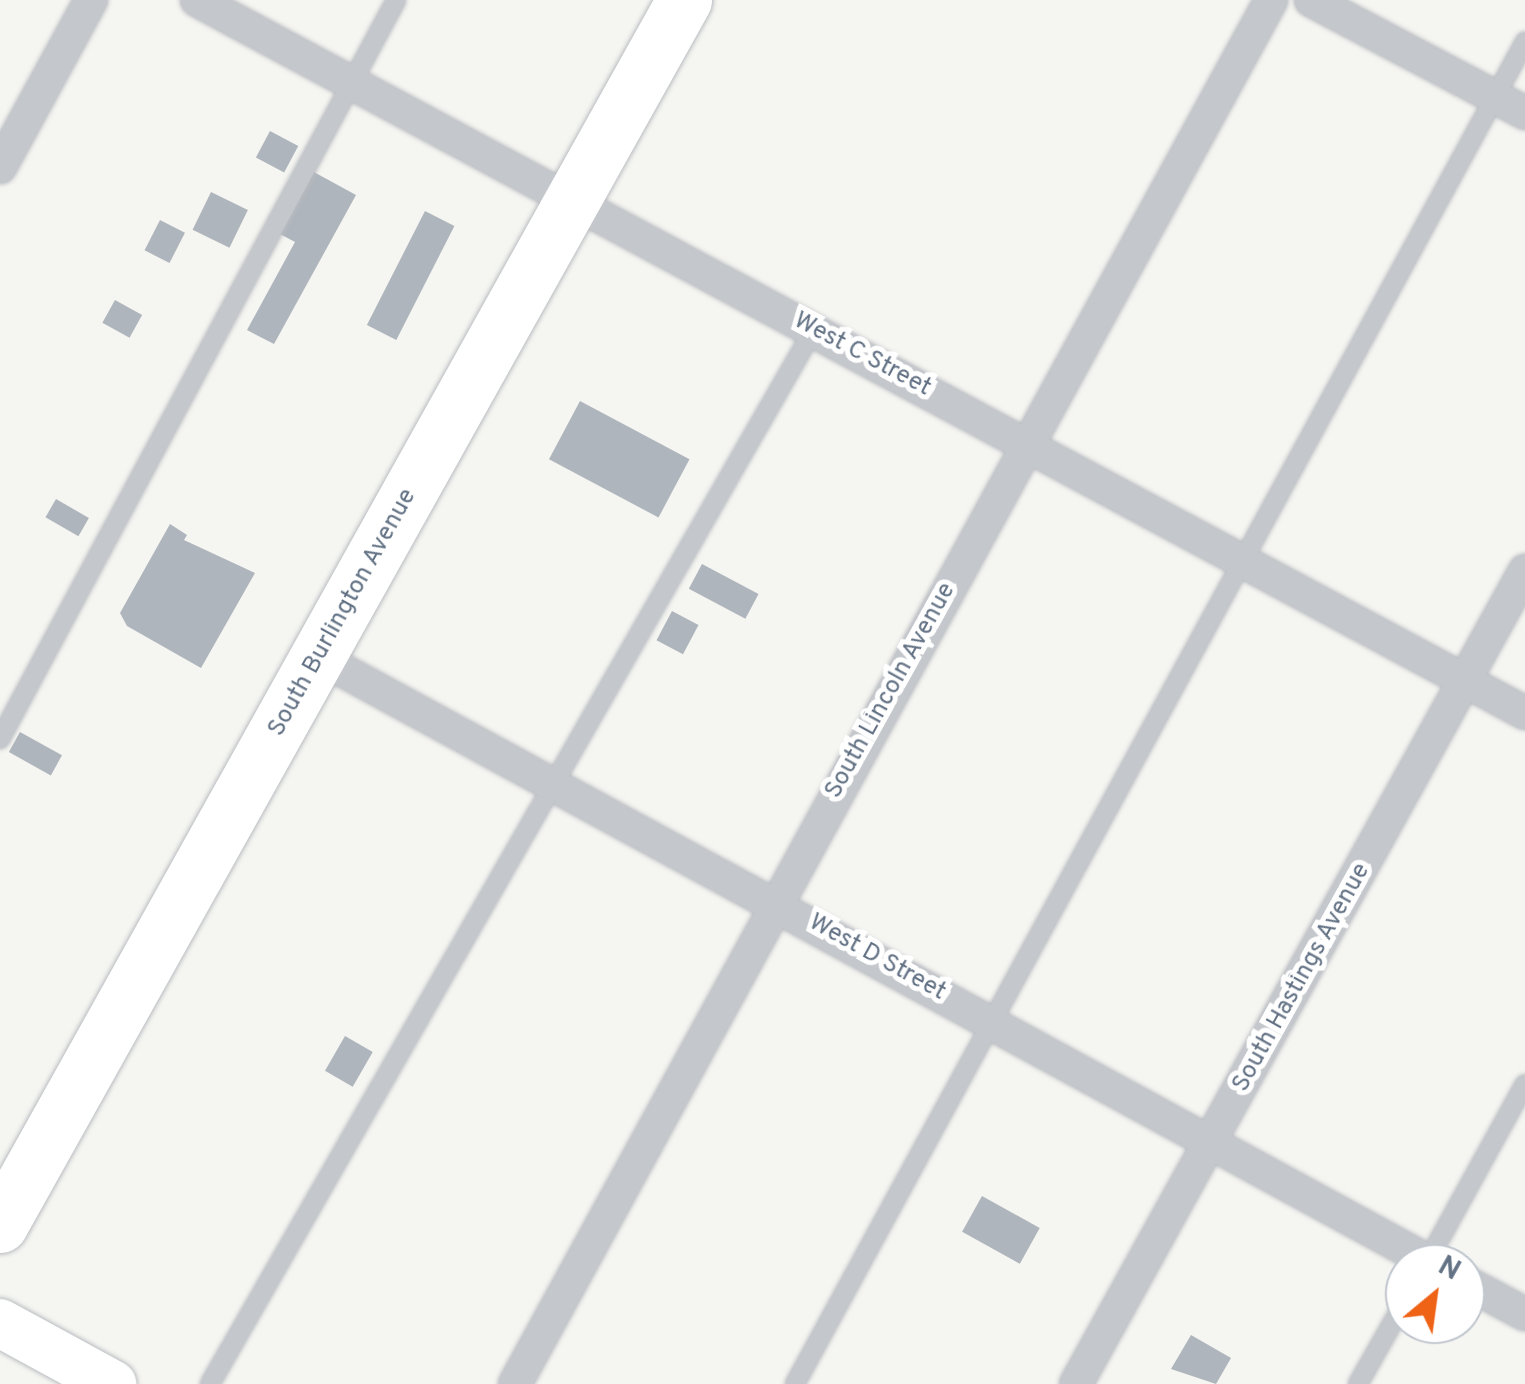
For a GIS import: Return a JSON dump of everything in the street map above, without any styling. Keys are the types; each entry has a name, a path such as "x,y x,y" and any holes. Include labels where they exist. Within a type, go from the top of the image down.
{"highway":[{"name":"South Burlington Avenue","path":"0,1224 684,0"}],"main road":[{"path":"0,1323 112,1384"}],"street":[{"path":"0,167 91,0"},
{"name":"West C Street","path":"197,0 574,199 1525,713"},
{"name":"South Lincoln Avenue","path":"515,1384 1271,0"},
{"path":"1311,0 1525,113"},
{"name":"South Hastings Avenue","path":"1076,1384 1525,571"},
{"name":"West D Street","path":"318,657 776,903 1395,1244"},
{"path":"1485,1293 1525,1314"}],"lane":[{"path":"0,739 396,0"},
{"path":"795,1384 1248,563 1525,42"},
{"path":"210,1384 814,329"},
{"path":"1439,1244 1525,1084"},
{"path":"1358,1384 1385,1336"}],"building":[{"path":"270,131 298,146 284,173 256,157"},
{"path":"312,171 356,195 274,344 247,330 295,242 278,233"},
{"path":"211,192 248,210 229,248 193,230"},
{"path":"425,211 454,226 396,340 367,325"},
{"path":"160,220 185,233 170,263 145,250"},
{"path":"115,300 142,315 130,338 102,323"},
{"path":"580,401 689,459 659,517 549,459"},
{"path":"56,499 89,518 78,536 46,517"},
{"path":"170,524 187,535 184,540 255,573 201,668 127,626 120,613"},
{"path":"702,564 759,594 745,619 689,589"},
{"path":"672,611 698,625 683,654 657,640"},
{"path":"20,732 62,755 51,775 9,752"},
{"path":"345,1036 373,1052 353,1087 325,1071"},
{"path":"982,1196 1040,1228 1020,1264 962,1232"},
{"path":"1191,1335 1231,1358 1216,1384 1171,1369"}]}
